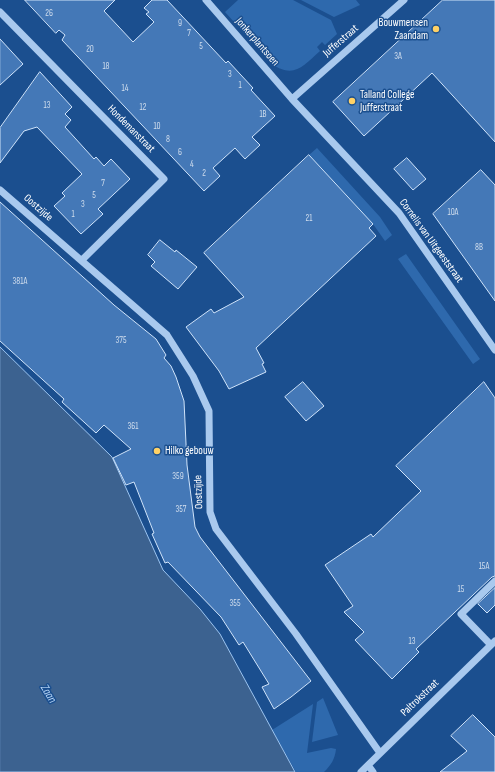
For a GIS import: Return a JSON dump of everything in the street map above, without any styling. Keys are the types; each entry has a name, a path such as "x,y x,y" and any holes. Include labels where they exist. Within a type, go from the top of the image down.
{"street":[{"name":"Jonkerplantsoen","path":"206,0 292,99"},
{"path":"392,0 398,6"},
{"name":"Jufferstraat","path":"292,99 404,0"},
{"name":"Hondemanstraat","path":"0,12 164,179 82,260"},
{"name":"Cornelis van Uitgeeststraat","path":"292,99 399,213 495,350"},
{"name":"Oostzijde","path":"0,190 167,335 193,376 209,411 210,512 216,529 296,634 380,753"},
{"path":"493,643 461,614 495,581"},
{"name":"Paltrokstraat","path":"361,772 493,643"},
{"path":"368,765 373,772"}],"shaded area":[{"path":"238,0 293,0 331,20 337,34 325,45 322,42 317,47 320,51 298,69 286,70 280,68 272,64 225,12"},
{"path":"301,0 356,0 360,5 334,17"},
{"path":"317,148 380,217 392,235 385,241 373,224 309,155"},
{"path":"406,254 480,359 473,364 398,259"},
{"path":"323,698 338,735 312,742 317,702"},
{"path":"313,704 307,753 331,748 336,749 335,756 331,764 324,772 296,772 272,730"}],"water":[{"name":"Zaan","path":"0,347 112,457 163,570 200,609 220,634 295,772 0,772"}],"building":[{"path":"25,0 115,0 104,11 133,42 154,22 146,14 149,12 144,8 152,0 167,0 226,63 228,61 253,88 251,90 275,116 252,137 260,145 245,159 235,148 213,168 220,176 204,191 62,40 65,35 59,30 56,33"},
{"path":"443,0 495,0 495,142 432,73 364,136 333,102"},
{"path":"0,39 23,64 0,85"},
{"path":"40,72 72,107 65,114 71,120 65,127 94,159 96,157 104,166 111,159 130,179 98,209 103,214 81,234 54,206 65,196 62,193 82,174 37,127 24,131 0,163 0,128"},
{"path":"309,155 373,224 369,228 376,236 256,348 264,363 262,364 266,372 229,389 219,371 186,327 211,309 214,313 244,297 204,253"},
{"path":"407,158 426,179 413,190 394,169"},
{"path":"481,170 495,185 495,301 433,214"},
{"path":"0,202 114,305 156,339 166,355 164,358 171,366 184,401 187,465 195,527 200,537 311,681 274,709 262,687 269,684 243,642 239,645 221,617 168,562 165,563 152,534 154,533 134,482 126,485 113,458 131,449 104,425 96,433 62,402 64,399 0,341"},
{"path":"160,240 175,252 176,250 197,267 178,289 151,266 155,262 148,255"},
{"path":"303,382 324,406 306,421 285,397"},
{"path":"484,382 495,398 495,576 492,577 416,649 419,652 392,679 355,640 364,632 344,612 353,606 325,565 371,534 373,537 421,491 396,466"},
{"path":"495,588 495,605 487,613 478,604"},
{"path":"473,715 495,737 495,772 440,772 467,751 451,736"}],"place":[{"name":"Bouwmensen Zaandam","path":"436,29"},
{"name":"Talland College Jufferstraat","path":"352,101"},
{"name":"Hilko gebouw","path":"157,451"}]}
